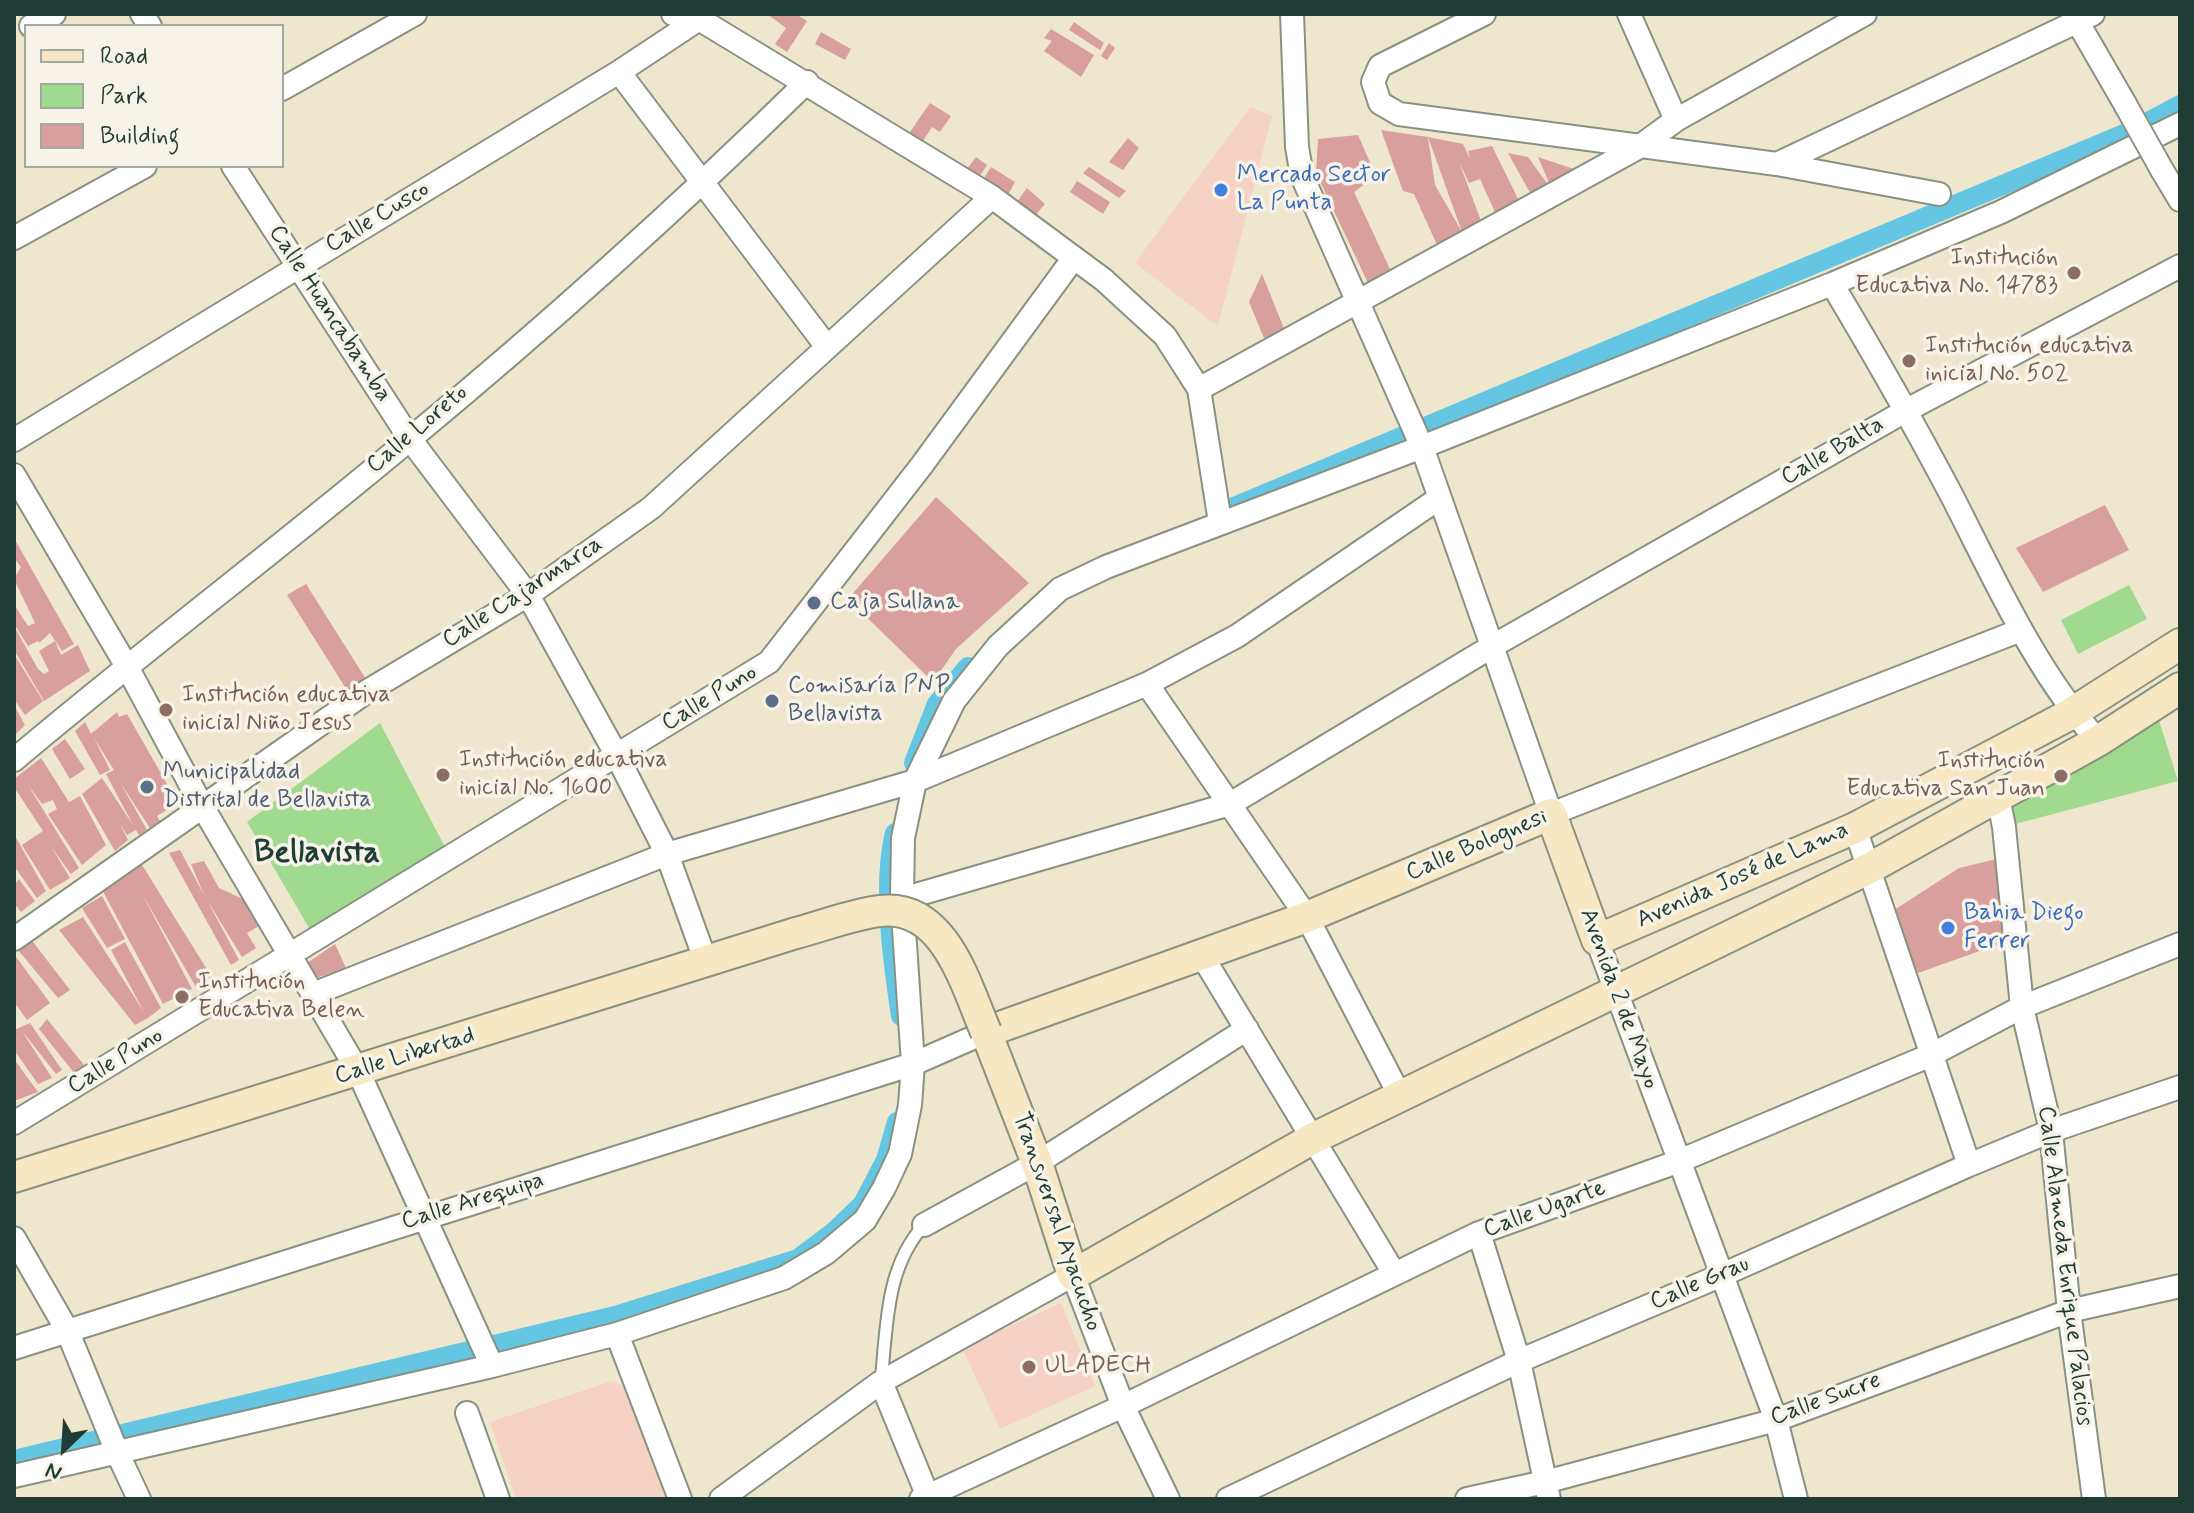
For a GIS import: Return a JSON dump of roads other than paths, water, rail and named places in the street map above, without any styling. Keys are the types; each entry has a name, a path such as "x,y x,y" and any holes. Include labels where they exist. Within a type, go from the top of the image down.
{"main road":[{"name":"Avenida José de Lama","path":"1597,940 1855,828 2073,712 2180,644"},
{"name":"Avenida José de Lama","path":"1073,1275 1312,1139 1868,869 2098,741 2180,688"},
{"name":"Calle Bolognesi","path":"986,1032 1307,917 1551,814"},
{"name":"Avenida 2 de Mayo","path":"1551,814 1597,940"},
{"name":"Transversal Ayacucho","path":"796,933 881,910 908,912 928,923 948,948 986,1032 1037,1163 1073,1275"},
{"name":"Calle Libertad","path":"14,1177 796,933"}],"street":[{"path":"34,24 54,14"},
{"path":"284,88 415,14"},
{"path":"673,14 699,19 992,197 1104,280 1165,336 1199,389 1220,522"},
{"name":"Avenida 2 de Mayo","path":"1292,14 1297,147 1302,176 1421,445 1551,814"},
{"path":"1484,14 1380,66 1373,82 1380,103 1399,114 1777,164 1939,194"},
{"path":"1629,14 1676,120"},
{"path":"1199,389 1639,147 1676,120 1865,14"},
{"path":"1777,164 2081,17 2125,104 2180,200"},
{"name":"Calle Cusco","path":"14,440 619,72 699,19"},
{"path":"619,72 827,347"},
{"name":"Calle Loreto","path":"14,760 126,665 410,439 704,182 807,82"},
{"path":"14,1476 492,1366 617,1334 784,1278 826,1253 865,1220 900,1154 922,1060 902,899 903,838 915,781 954,701 998,646 1060,589 1106,567 1832,284 2001,212 2180,124"},
{"path":"14,238 141,168"},
{"name":"Calle Huancabamba","path":"234,168 410,439 528,595 667,854 706,962"},
{"name":"Calle Cajarmarca","path":"14,939 366,692 528,595 651,508 992,197"},
{"name":"Calle Puno","path":"14,1123 769,662 922,465 1073,259"},
{"name":"Calle Balta","path":"902,899 1230,804 1491,647 1907,410 2180,266"},
{"path":"1832,284 1907,410 2021,630 2073,712 2098,741"},
{"path":"14,475 126,665 202,806 358,1071 492,1366"},
{"path":"313,994 667,854 915,781 1147,684 1237,636 1438,499"},
{"name":"Calle Bolognesi","path":"1551,814 2021,630"},
{"path":"1147,684 1307,917 1400,1096"},
{"name":"Calle Alameda Enrique Palacios","path":"1998,797 2004,827 2022,1007 2051,1131 2069,1311 2094,1499"},
{"path":"1855,828 1969,1165"},
{"name":"Avenida 2 de Mayo","path":"1597,940 1677,1162 1776,1420 1796,1499"},
{"name":"Calle Ugarte","path":"926,1498 1479,1233 1677,1162 1931,1055 2022,1007 2180,944"},
{"path":"1201,954 1394,1273"},
{"path":"924,1225 1037,1163 1247,1029"},
{"name":"Calle Bolognesi","path":"922,1060 986,1032"},
{"name":"Calle Arequipa","path":"14,1348 922,1060"},
{"name":"Calle Grau","path":"1228,1499 1519,1361 1969,1165 2051,1131 2180,1087"},
{"path":"1479,1233 1519,1361 1547,1491"},
{"path":"14,1238 67,1330 139,1499"},
{"path":"721,1499 881,1382 1073,1275"},
{"name":"Transversal Ayacucho","path":"1073,1275 1123,1406 1168,1499"},
{"name":"Calle Sucre","path":"1467,1499 1547,1491 1776,1420 2069,1311 2180,1286"},
{"path":"617,1334 680,1499"},
{"path":"881,1382 926,1498"},
{"path":"467,1413 498,1499"}],"lane":[{"path":"881,1382 892,1284 906,1248 924,1225"}],"waterway":[{"path":"1227,510 2129,132 2180,105"},
{"path":"914,763 937,704 968,667"},
{"path":"895,833 889,900 901,1016"},
{"path":"14,1460 615,1316 798,1259 835,1231 863,1204 886,1160 897,1122"}],"place":[{"name":"Mercado Sector La Punta","path":"1221,190"},
{"name":"Institución Educativa No. 14783","path":"2074,273"},
{"name":"Institución educativa inicial No. 502","path":"1909,361"},
{"name":"Caja Sullana","path":"814,603"},
{"name":"Comisaría PNP Bellavista","path":"772,701"},
{"name":"Institución educativa inicial Niño Jesus","path":"166,710"},
{"name":"Institución educativa inicial No. 1600","path":"443,775"},
{"name":"Institución Educativa San Juan","path":"2061,776"},
{"name":"Municipalidad Distrital de Bellavista","path":"147,787"},
{"name":"Bahia Diego Ferrer","path":"1948,928"},
{"name":"Institución Educativa Belen","path":"182,997"},
{"name":"ULADECH","path":"1029,1367"}],"district":[{"name":"Bellavista","path":"317,854"}]}
